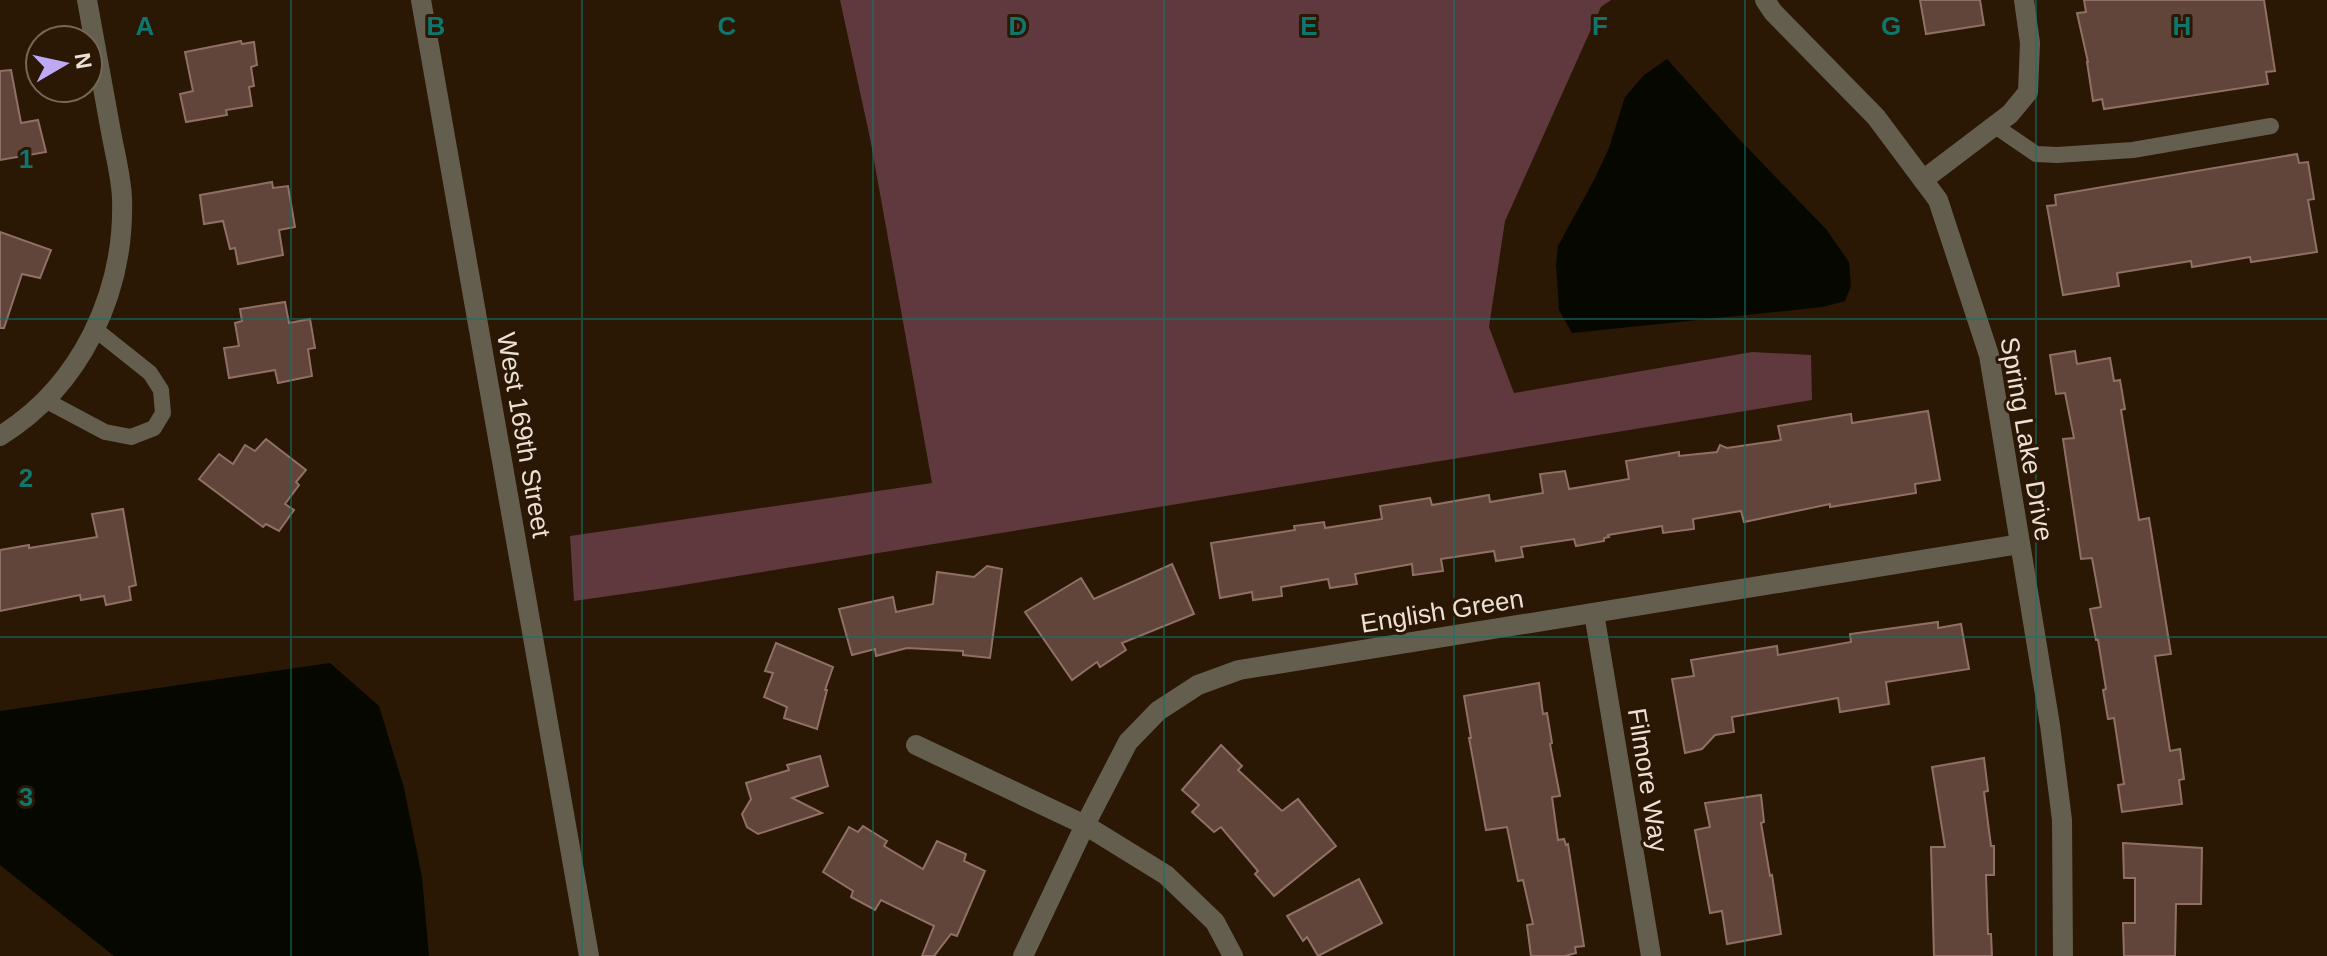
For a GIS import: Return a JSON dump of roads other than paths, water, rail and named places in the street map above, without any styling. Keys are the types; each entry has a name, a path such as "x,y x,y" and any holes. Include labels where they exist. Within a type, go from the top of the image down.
{"street":[{"path":"0,436 24,421 76,366 96,330 112,285 121,239 122,195 87,0"},
{"name":"West 169th Street","path":"421,0 589,956"},
{"name":"Spring Lake Drive","path":"1765,0 1773,12 1876,117 1938,200 1989,355 2050,725 2062,820 2063,956"},
{"path":"1923,180 2010,114 2028,92 2030,43 2024,0"},
{"name":"English Green","path":"1023,956 1128,742 1158,711 1198,685 1239,670 2020,544"},
{"name":"Filmore Way","path":"1594,613 1651,956"},
{"path":"916,745 1085,825 1166,875 1215,922 1233,956"}],"lane":[{"path":"1995,126 2036,154 2057,155 2133,150 2271,126"},
{"path":"45,400 105,432 131,437 154,428 163,413 161,390 150,373 96,330"}]}
